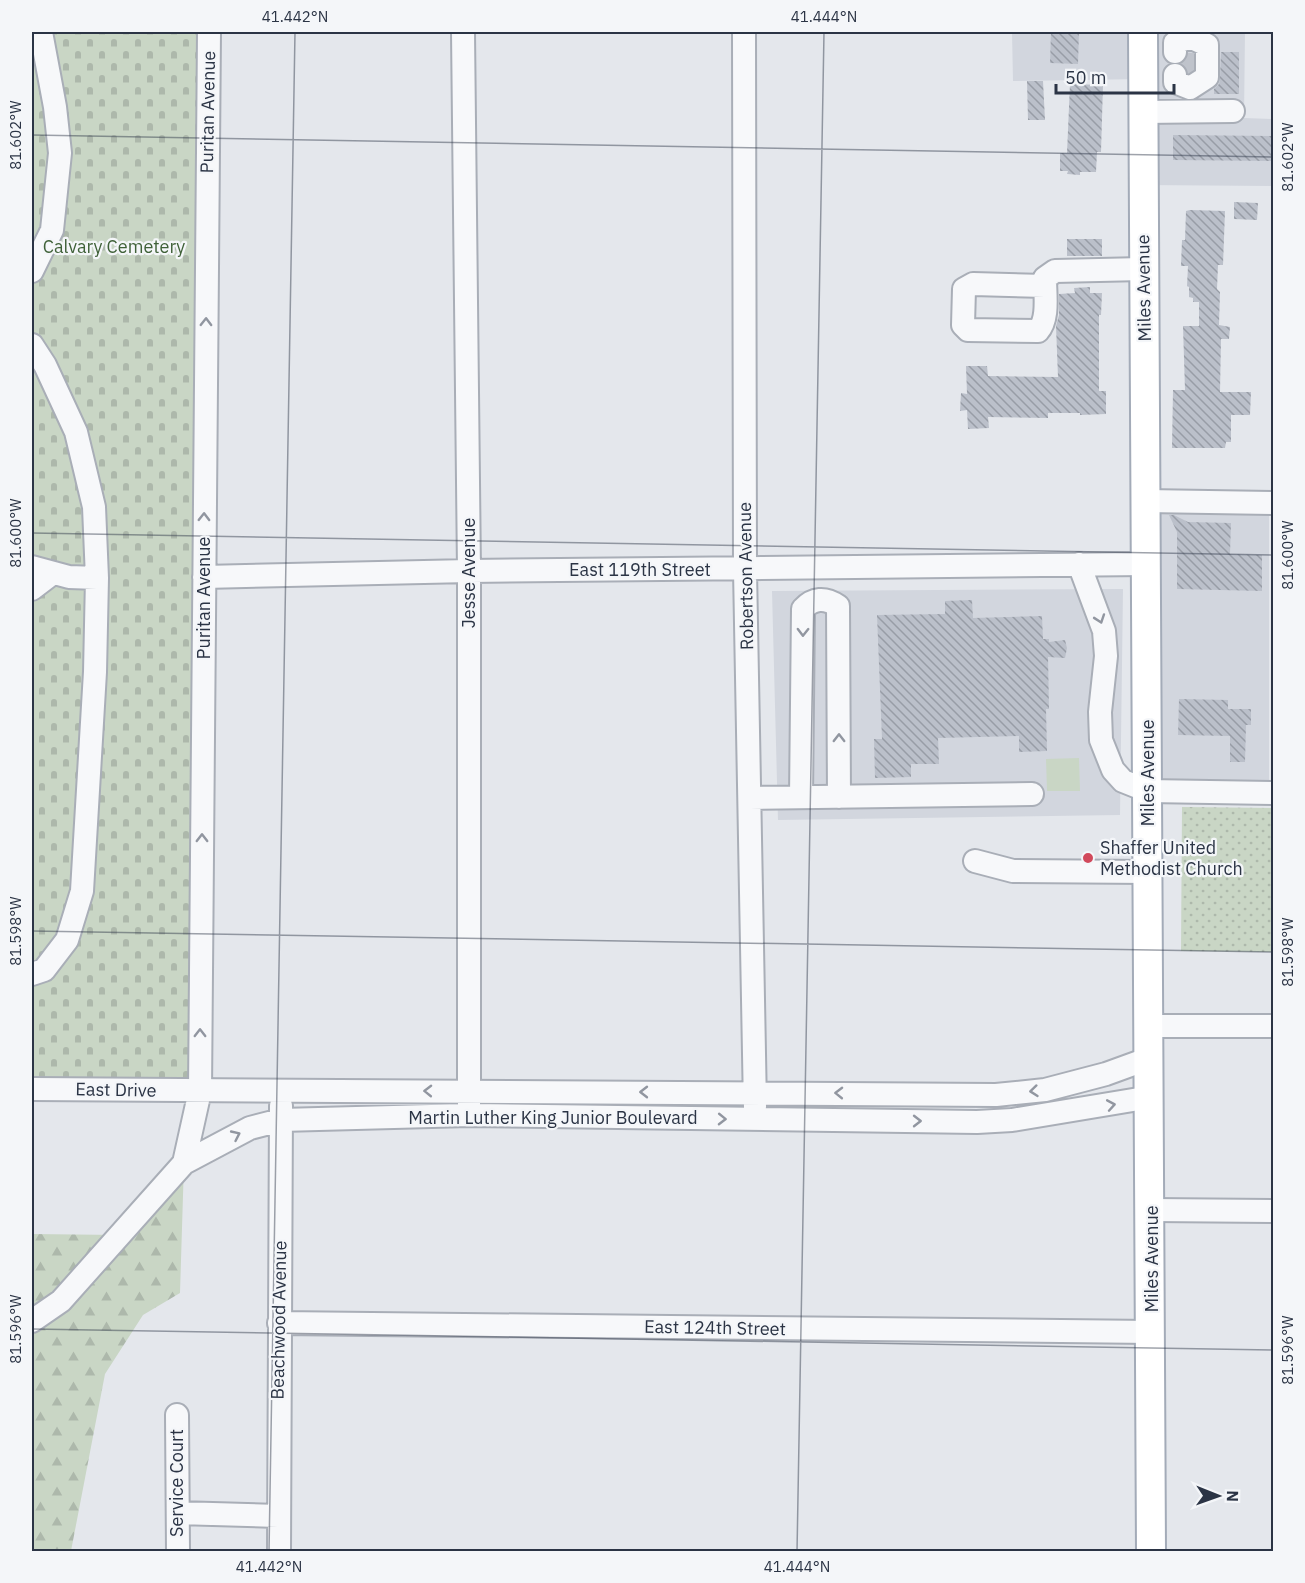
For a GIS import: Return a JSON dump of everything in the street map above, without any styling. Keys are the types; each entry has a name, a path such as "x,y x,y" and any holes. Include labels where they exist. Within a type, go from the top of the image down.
{"main road":[{"name":"Miles Avenue","path":"1143,32 1143,269 1152,1210 1151,1551"}],"street":[{"path":"32,271 52,230 60,153 55,107 41,32"},
{"name":"Puritan Avenue","path":"184,1162 200,1091 209,32"},
{"name":"Jesse Avenue","path":"463,32 469,571 469,1115"},
{"name":"Robertson Avenue","path":"744,32 745,570 755,1120"},
{"path":"1186,59 1190,111"},
{"path":"1143,112 1233,111"},
{"path":"1045,286 1045,279 1055,271 1143,269"},
{"path":"32,345 45,365 76,432 94,507 97,578 95,672 82,891 68,940 45,970 32,974"},
{"path":"1146,501 1274,503"},
{"path":"1079,564 1104,631 1106,656 1100,712 1101,740 1113,770 1123,781 1148,791 1274,793"},
{"name":"East 119th Street","path":"204,577 469,571 745,570 1147,564"},
{"path":"32,589 42,570 69,577 97,578"},
{"path":"801,797 803,609 809,602 821,599 838,606 839,797"},
{"path":"750,798 1032,794"},
{"path":"975,861 1013,871 1149,872"},
{"path":"1150,1026 1274,1026"},
{"name":"Martin Luther King Junior Boulevard","path":"200,1091 282,1089 996,1095 1045,1090 1106,1074 1150,1059"},
{"name":"East Drive","path":"32,1089 200,1091"},
{"name":"Beachwood Avenue","path":"279,1551 282,1089"},
{"name":"Martin Luther King Junior Boulevard","path":"32,1321 61,1301 184,1162 250,1128 281,1120 469,1115 755,1120 1012,1120 1151,1098"},
{"path":"1152,1210 1274,1211"},
{"name":"East 124th Street","path":"279,1323 1152,1332"},
{"name":"Service Court","path":"177,1415 178,1551"},
{"path":"178,1513 278,1516"}],"shaded area":[{"path":"1012,32 1245,32 1244,118 1273,119 1273,186 1143,185 1143,79 1013,81"},
{"path":"1146,501 1269,503 1269,793 1148,791"},
{"path":"1123,589 1120,815 778,820 772,591"}],"green space":[{"name":"Calvary Cemetery","path":"32,32 198,32 188,1085 32,1084"},
{"path":"1079,758 1080,791 1047,791 1046,759"},
{"path":"1182,807 1273,808 1273,952 1181,951"},
{"path":"184,1163 180,1293 143,1315 105,1374 71,1551 32,1552 32,1234 120,1235"}],"building":[{"path":"1051,32 1079,32 1078,64 1050,63"},
{"path":"1221,52 1239,52 1239,94 1214,94 1220,78"},
{"path":"1027,81 1043,81 1045,120 1028,120"},
{"path":"1070,84 1103,85 1101,152 1097,152 1096,172 1080,172 1080,175 1060,171 1060,153 1067,153"},
{"path":"1173,135 1274,136 1274,161 1173,160"},
{"path":"1234,202 1258,203 1257,220 1234,219"},
{"path":"1186,211 1225,211 1223,265 1218,265 1217,289 1220,292 1219,325 1230,327 1229,339 1221,339 1220,392 1251,392 1250,415 1231,415 1231,442 1226,442 1225,448 1172,448 1173,390 1185,390 1183,326 1199,326 1199,302 1193,302 1193,298 1189,297 1188,266 1181,266"},
{"path":"1067,239 1102,239 1102,256 1067,256"},
{"path":"1090,287 1090,293 1102,293 1101,315 1099,315 1099,391 1106,391 1106,414 1048,413 1048,418 988,417 989,428 968,429 967,410 960,411 961,393 967,394 966,366 987,366 988,376 1058,377 1056,326 1059,315 1059,294 1075,293 1074,288"},
{"path":"1169,515 1188,522 1231,523 1230,554 1262,555 1262,591 1177,589 1177,532"},
{"path":"972,600 973,618 1042,616 1043,639 1049,639 1049,642 1065,640 1067,648 1065,658 1048,657 1047,751 1019,752 1019,736 938,738 939,764 911,764 911,777 875,778 874,739 882,739 877,615 945,614 945,601"},
{"path":"1179,699 1228,700 1228,709 1251,709 1251,725 1246,725 1245,762 1230,762 1230,736 1178,735"}],"tunnel":[{"path":"1190,75 1191,53"}],"place":[{"name":"Shaffer United Methodist Church","path":"1088,858"}]}
